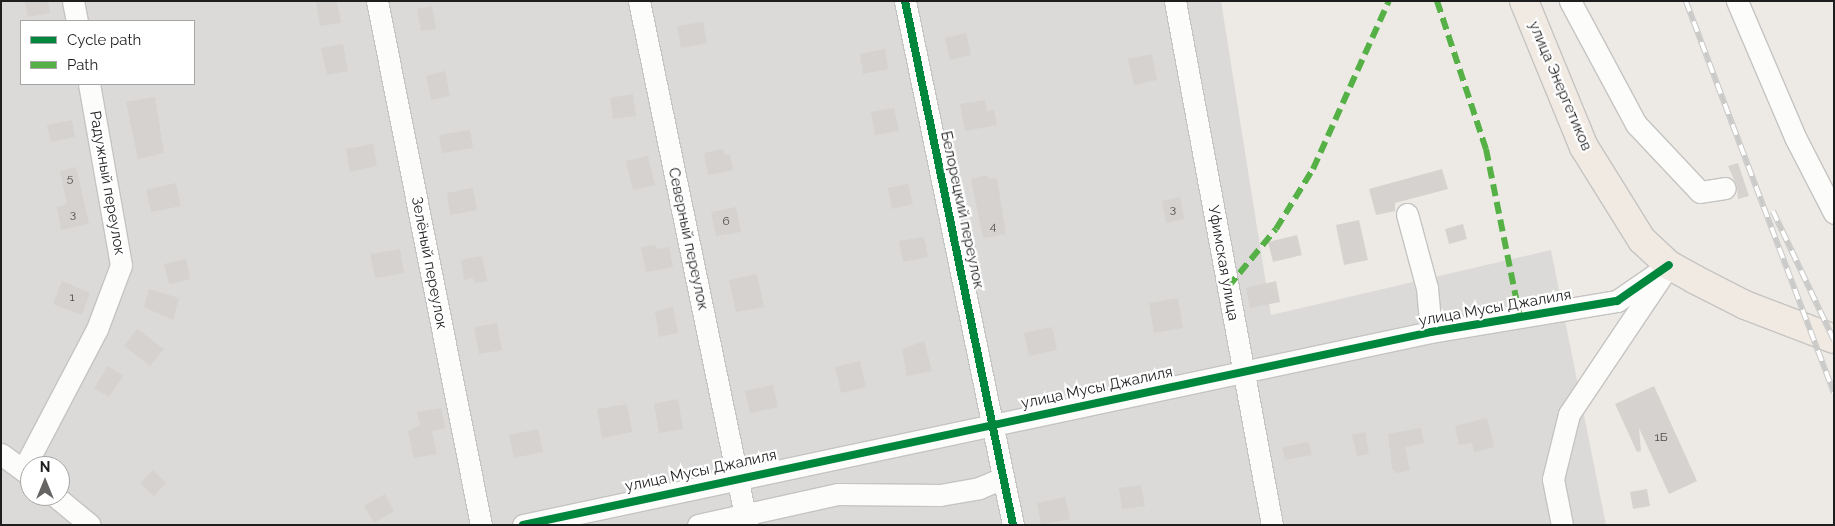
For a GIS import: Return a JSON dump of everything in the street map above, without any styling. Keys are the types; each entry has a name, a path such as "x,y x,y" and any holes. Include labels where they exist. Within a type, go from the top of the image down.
{"main road":[{"name":"улица Энергетиков","path":"1524,1 1584,147 1642,240 1669,265 1745,305 1834,339"}],"street":[{"path":"73,1 77,20"},
{"name":"Зелёный переулок","path":"377,1 481,525"},
{"name":"Северный переулок","path":"639,1 745,520"},
{"name":"Белорецкий переулок","path":"905,1 1013,525"},
{"name":"Уфимская улица","path":"1174,1 1193,84 1242,372 1272,525"},
{"path":"1570,1 1636,124 1700,192 1726,188"},
{"path":"1737,1 1796,139 1834,213"},
{"name":"Радужный переулок","path":"35,456 97,329 121,266 90,85"},
{"path":"1407,214 1427,288 1431,332"},
{"path":"1562,525 1553,479 1569,414 1669,265"},
{"name":"улица Мусы Джалиля","path":"523,525 737,477 1431,332 1617,301 1669,265"},
{"path":"1,454 20,468"},
{"path":"698,525 745,520 838,494 940,495 979,488 1003,478"},
{"path":"67,506 90,525"}],"shaded area":[{"path":"1,1 1221,1 1271,315 1551,250 1606,525 1,525"}],"building":[{"path":"25,1 48,1 50,13 28,17"},
{"path":"316,1 337,1 341,23 320,26"},
{"path":"432,6 436,29 421,31 417,9"},
{"path":"703,22 707,43 681,48 677,26"},
{"path":"966,33 971,55 950,60 945,38"},
{"path":"343,44 348,71 327,75 321,48"},
{"path":"885,49 888,69 863,74 860,54"},
{"path":"1152,54 1157,80 1134,85 1128,59"},
{"path":"445,71 450,96 431,100 426,76"},
{"path":"633,94 636,116 613,119 610,98"},
{"path":"155,97 164,153 138,159 126,102"},
{"path":"985,100 987,111 994,110 997,125 965,131 960,104"},
{"path":"894,108 899,131 875,135 871,112"},
{"path":"72,120 75,137 51,142 47,125"},
{"path":"470,130 473,148 442,153 439,135"},
{"path":"373,144 377,166 350,172 346,149"},
{"path":"723,149 724,155 730,154 733,170 708,175 704,153"},
{"path":"648,156 655,185 633,190 626,161"},
{"path":"1738,163 1749,196 1738,199 1737,186 1728,166"},
{"path":"76,167 89,224 61,230 57,207 67,204 60,171"},
{"path":"1442,169 1448,189 1395,203 1395,211 1376,215 1369,189"},
{"path":"987,175 988,179 997,178 1006,234 983,238 971,179"},
{"path":"176,183 181,206 151,212 146,190"},
{"path":"908,184 913,204 892,209 888,188"},
{"path":"473,188 477,210 450,215 447,193"},
{"path":"1180,197 1184,219 1166,223 1162,201"},
{"path":"736,207 741,232 716,236 711,212"},
{"path":"1359,220 1368,260 1344,265 1336,225"},
{"path":"1463,224 1467,239 1449,244 1445,229"},
{"path":"1297,235 1302,255 1273,262 1268,242"},
{"path":"924,237 928,257 903,262 899,241"},
{"path":"656,245 657,249 669,247 673,267 646,272 641,247"},
{"path":"400,249 404,273 375,278 370,254"},
{"path":"482,256 487,281 474,283 473,278 464,280 461,260"},
{"path":"186,259 190,279 169,284 164,264"},
{"path":"757,274 764,307 736,312 729,280"},
{"path":"62,281 90,293 82,315 53,304"},
{"path":"1276,281 1280,302 1250,308 1246,288"},
{"path":"149,289 179,298 173,320 144,307"},
{"path":"1178,298 1183,328 1154,333 1149,303"},
{"path":"673,306 678,333 659,337 655,312"},
{"path":"497,323 502,350 479,354 474,327"},
{"path":"1052,327 1057,350 1029,356 1024,333"},
{"path":"137,329 164,349 150,366 124,346"},
{"path":"924,341 932,371 907,376 902,349"},
{"path":"860,361 866,387 841,393 835,367"},
{"path":"108,366 123,376 109,397 94,388"},
{"path":"773,385 778,407 750,413 745,391"},
{"path":"1654,386 1697,481 1669,494 1639,428 1641,451 1637,452 1615,404"},
{"path":"678,399 683,429 659,433 654,404"},
{"path":"627,404 632,432 602,438 597,409"},
{"path":"441,408 445,428 432,431 437,454 414,458 408,431 420,425 417,412"},
{"path":"1487,418 1494,447 1474,452 1472,443 1459,445 1455,426"},
{"path":"1421,428 1424,443 1405,447 1410,470 1397,473 1392,469 1388,434"},
{"path":"538,429 543,452 514,458 509,435"},
{"path":"1365,432 1369,454 1357,456 1352,435"},
{"path":"1309,442 1312,455 1285,460 1282,447"},
{"path":"153,470 166,483 154,496 140,483"},
{"path":"1141,485 1145,506 1122,509 1119,488"},
{"path":"1647,489 1650,506 1633,509 1630,492"},
{"path":"385,494 394,511 374,523 364,506"},
{"path":"1065,497 1070,519 1041,525 1037,503"}],"railway":[{"path":"1686,1 1834,393"},
{"path":"1773,211 1834,340"}],"marked path":[{"path":"1228,287 1276,229 1313,169 1389,1"},
{"path":"1437,1 1486,149 1520,317"}],"cycle path":[{"path":"905,1 1013,525"},
{"path":"523,525 1431,332 1617,301 1669,265"}]}
